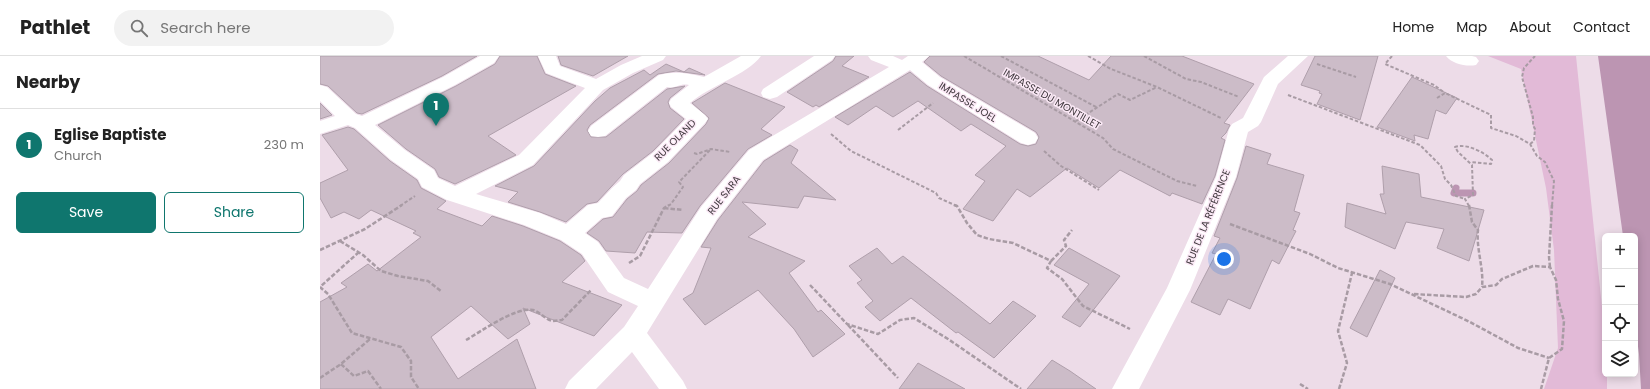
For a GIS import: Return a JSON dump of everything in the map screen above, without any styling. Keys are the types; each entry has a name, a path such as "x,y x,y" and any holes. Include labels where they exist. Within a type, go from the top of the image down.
{"street":[{"path":"320,128 355,121 449,81 488,59 490,56"},
{"path":"530,56 533,59 542,56"},
{"path":"547,56 552,69 597,86"},
{"path":"455,195 526,160 597,86 627,69 658,56"},
{"name":"RUE OLAND","path":"569,234 596,211 604,210 619,193 629,185 631,180 661,157 698,119 678,103 692,91 742,64 752,56"},
{"path":"770,93 826,56"},
{"name":"IMPASSE JOEL","path":"877,56 908,61 934,81 1028,138"},
{"name":"RUE DE LA RÉFÉRENCE","path":"1124,389 1178,290 1226,177 1239,129 1251,122 1270,81 1298,57"},
{"name":"RUE SARA","path":"578,389 633,334 709,213 756,155 908,61"},
{"path":"598,131 665,79 671,82 679,77 707,83"},
{"path":"320,91 355,121 427,175 429,182 455,195 525,217 569,234 590,248 616,285 653,302"},
{"path":"633,334 674,389"}],"path":[{"name":"IMPASSE DU MONTILLET","path":"964,56 1076,121 1103,138 1113,149 1177,181 1218,193"},
{"path":"1001,56 1096,107"},
{"path":"1088,56 1111,69 1157,87 1224,119"},
{"path":"1144,56 1186,79 1262,96 1420,145 1441,166 1445,178 1451,185 1456,196 1465,199 1468,202 1472,222 1478,230 1477,242 1483,278 1482,287 1476,294 1466,297 1411,294"},
{"path":"1392,56 1385,64 1434,85 1445,93 1491,115 1491,128 1516,136 1530,144 1537,156 1545,162 1554,181 1549,256 1550,268 1556,280 1558,300 1564,321 1562,349 1549,358 1541,389"},
{"path":"1530,144 1534,141 1535,129 1523,73 1526,64 1534,59 1535,56"},
{"path":"1298,57 1356,77"},
{"path":"1076,121 1118,94 1130,100 1157,87"},
{"path":"898,130 921,111 952,91"},
{"path":"1437,98 1445,93"},
{"path":"814,119 851,151 936,193 939,198 957,206 967,223 977,234 989,239 1013,243 1051,261"},
{"path":"1028,138 1060,166 1099,190"},
{"path":"1465,199 1473,195 1471,162 1456,150 1455,147 1461,145 1486,154 1492,160 1491,164 1471,162"},
{"path":"670,147 697,154 711,149 756,155"},
{"path":"466,340 503,319 530,310 538,311 550,322 562,320 608,274 640,256 664,208 671,204 683,187 680,182 711,149"},
{"path":"320,250 364,229 423,190 429,182"},
{"path":"1209,216 1310,254 1338,268 1390,284 1470,322 1518,348 1549,358"},
{"path":"1072,230 1064,240 1066,246 1051,261 1047,268 1062,279 1083,306 1152,340"},
{"path":"339,241 359,252 381,271 398,276 428,281 441,291"},
{"path":"359,252 320,287 328,294 352,333 401,347 411,361 412,377 419,389"},
{"path":"1482,287 1496,285 1502,279 1532,266 1550,268"},
{"path":"1339,389 1347,363 1338,331 1352,273"},
{"path":"810,285 898,378"},
{"path":"847,324 878,334 900,320 914,318 948,339 1021,389"},
{"path":"320,378 341,364 370,338"},
{"path":"341,364 354,376 368,371 382,389"},
{"path":"1300,384 1308,389"}],"shaded area":[{"path":"1488,56 1576,56 1602,307 1602,377 1607,377 1607,389 1544,389 1558,348 1554,250 1546,188 1521,69"},
{"path":"1598,56 1650,56 1650,389 1641,389 1638,346 1638,233 1623,233"}],"building":[{"path":"320,56 477,56 442,76 362,114 357,113 328,86 320,84"},
{"path":"500,56 537,56 545,74 576,86 488,136 516,155 455,184 439,177 435,169 406,149 378,125 456,86 495,64"},
{"path":"558,56 628,56 593,76 561,65"},
{"path":"836,56 854,56 842,66 869,77 819,107 816,105 813,107 787,92 833,61"},
{"path":"930,56 1038,56 1089,80 1111,56 1182,56 1254,84 1224,123 1230,125 1226,133 1221,138 1225,140 1215,176 1202,204 1172,193 1170,196 1120,170 1099,188 1067,168 1030,197 1017,189 993,221 963,209 985,181 975,175 1006,146 971,124 961,131 918,101 893,117 876,106 848,125 835,117 910,72 927,86 1020,144 1028,146 1036,144 1039,137 1036,132 941,76 924,62"},
{"path":"1315,56 1378,56 1360,120 1317,104 1322,94 1319,93 1320,91 1301,85"},
{"path":"666,64 684,72 689,68 705,75 676,71 658,74 590,125 587,130 591,137 606,137 667,89 685,86 670,98 668,102 670,108 684,119 653,151 623,174 597,202 587,204 566,222 508,202 518,192 495,186 534,166 595,101 610,88 644,70 650,75"},
{"path":"1412,77 1457,98 1446,114 1436,110 1428,139 1414,135 1415,141 1377,127"},
{"path":"725,83 785,107 761,129 772,135 748,149 700,206 682,233 647,232 635,253 606,251 599,241 587,233 603,219 613,217 627,199 637,191 641,185 669,163 706,124 709,118 692,103"},
{"path":"320,103 332,115 320,119"},
{"path":"348,127 354,129 390,161 417,180 421,188 446,201 437,209 482,226 492,216 523,226 560,241 581,255 585,261 562,282 622,305 594,336 523,308 530,324 508,339 471,306 431,337 458,379 517,339 536,389 320,389 320,302 347,287 341,283 368,264 377,271 421,237 413,233 416,231 371,210 359,219 344,212 331,218 320,198 320,183 348,170 322,135"},
{"path":"790,145 798,150 791,163 836,200 804,196 798,208 742,202 766,224 748,237 805,261 789,273 818,312 821,310 845,334 813,357 794,329 758,290 705,325 683,299 693,293 711,248 701,247 718,220 764,161"},
{"path":"1246,146 1271,154 1267,164 1304,175 1294,211 1300,213 1293,230 1296,231 1279,264 1272,260 1250,309 1228,299 1220,315 1191,302 1216,254 1212,253 1220,238 1214,236 1237,178"},
{"path":"1382,166 1419,174 1421,197 1484,210 1469,261 1437,248 1444,229 1406,222 1395,249 1345,227 1347,203 1386,214 1380,194 1384,194"},
{"path":"877,248 892,264 903,256 990,324 1013,301 1036,316 994,358 958,332 956,333 911,298 880,321 865,307 873,301 857,283 862,280 849,266"},
{"path":"1069,248 1120,276 1080,327 1062,317 1089,284 1054,265"},
{"path":"1380,270 1395,278 1367,337 1350,328"},
{"path":"1052,360 1070,371 1096,389 1027,389"},
{"path":"918,363 965,389 899,389"}],"waterway":[{"path":"1456,188 1454,193 1473,193"}],"place":[{"name":"Eglise Baptiste","path":"436,126"}]}
